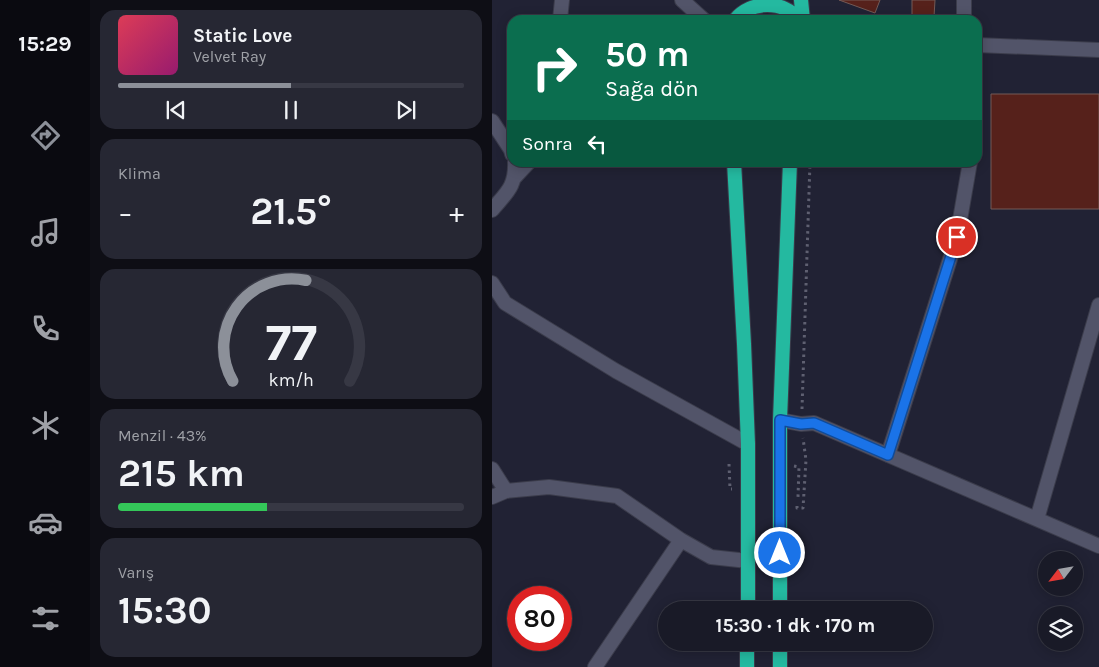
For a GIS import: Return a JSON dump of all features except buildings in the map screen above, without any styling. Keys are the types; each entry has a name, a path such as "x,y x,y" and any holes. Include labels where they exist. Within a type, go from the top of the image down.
{"highway":[{"path":"736,0 736,15"},
{"path":"739,15 748,6 756,2 773,0 790,8 797,15"},
{"path":"801,0 801,15"},
{"path":"734,167 748,444 748,601"},
{"path":"780,601 780,420 790,167"},
{"path":"748,651 748,667"},
{"path":"780,651 780,667"}],"street":[{"path":"560,15 562,0"},
{"path":"682,0 698,15"},
{"path":"964,0 964,15"},
{"path":"982,45 1098,50"},
{"path":"492,122 507,144"},
{"path":"492,210 509,190 514,178 515,167"},
{"path":"514,178 524,167"},
{"path":"888,455 957,237 969,167"},
{"path":"492,283 505,303 616,371 748,444"},
{"path":"1037,519 1098,305"},
{"path":"780,420 801,424 814,423 1098,546"},
{"path":"492,469 506,491"},
{"path":"492,497 506,491 549,487 617,496 681,540 711,557 748,561"},
{"path":"595,667 681,540"}],"path":[{"path":"792,466 799,466 797,508 803,508 806,460 801,424 810,167"}],"route":[{"path":"780,553 780,420 801,424 814,423 888,455 957,237"}]}
